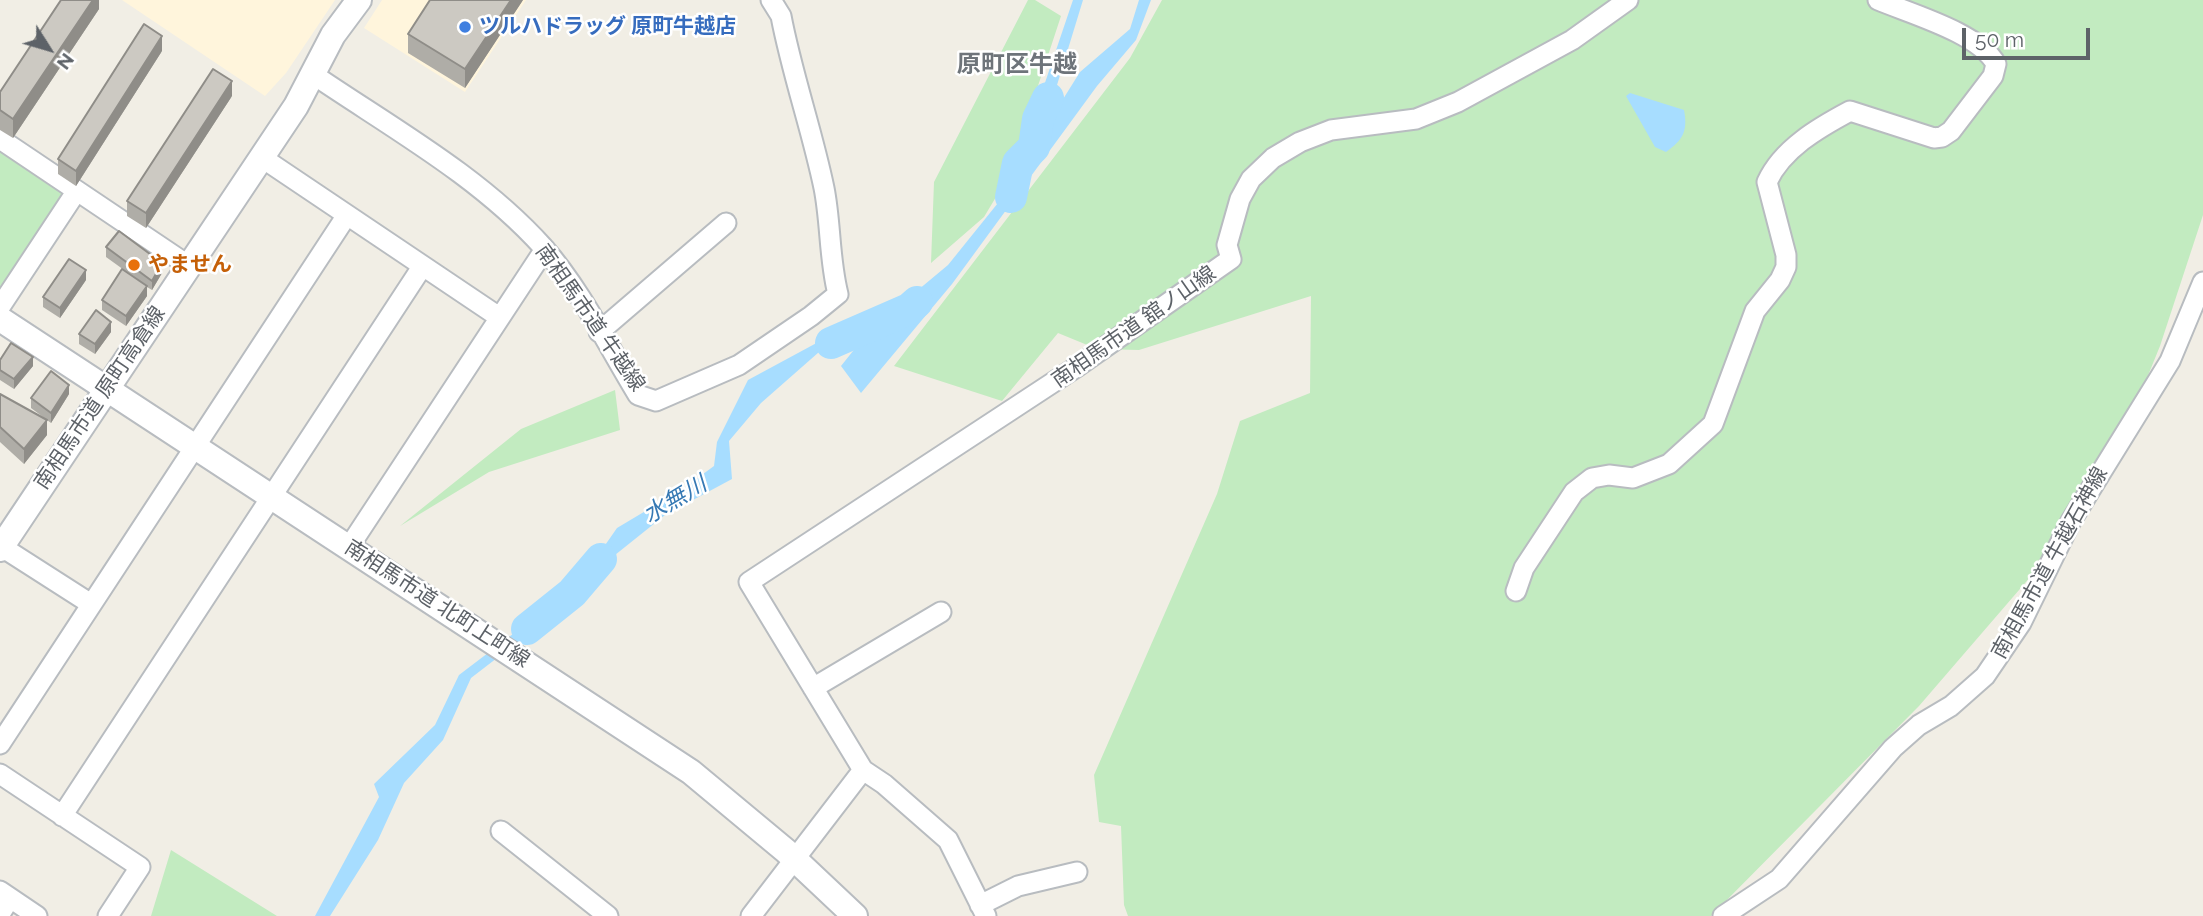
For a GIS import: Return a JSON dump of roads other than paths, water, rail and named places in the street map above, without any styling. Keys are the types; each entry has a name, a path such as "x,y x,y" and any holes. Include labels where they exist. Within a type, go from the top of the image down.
{"street":[{"name":"南相馬市道 原町高倉線","path":"1,548 261,157 314,75 333,35 359,0"},
{"name":"南相馬市道 牛越線","path":"314,75 487,192 545,249 638,395 656,401 739,365 811,316 838,294 832,268 831,226 823,186 781,16 771,0"},
{"name":"南相馬市道 舘ノ山線","path":"813,688 750,582 1074,368 1231,259 1227,245 1240,199 1251,179 1273,158 1300,142 1331,130 1416,119 1458,102 1572,40 1628,0"},
{"path":"1516,591 1524,568 1574,492 1592,478 1609,475 1633,478 1669,464 1713,424 1755,311 1786,267 1786,255 1767,182 1774,166 1793,148 1850,111 1934,138 1942,137 1951,131 1993,76 1996,64 1990,52 1975,42 1878,0"},
{"path":"0,139 189,266"},
{"path":"261,157 499,317"},
{"path":"0,307 76,192"},
{"path":"0,744 347,215"},
{"path":"599,332 726,223"},
{"path":"355,551 499,317 545,249"},
{"path":"62,816 422,267"},
{"name":"南相馬市道 牛越石神線","path":"1723,916 1779,879 1893,748 1919,725 1951,706 1985,676 2021,624 2071,521 2170,361 2203,282"},
{"name":"南相馬市道 北町上町線","path":"0,319 691,772 795,860 855,916"},
{"path":"1,548 91,604"},
{"path":"941,612 813,688 863,770 938,828 948,840 983,911 1018,886 1077,872"},
{"path":"751,916 863,770"},
{"path":"0,774 140,867 108,916"},
{"path":"501,831 587,910 608,916"},
{"path":"3,901 37,916"}],"water":[{"path":"1073,0 1083,0 1046,121 1030,141 1018,171 1080,72 1130,29 1139,0 1151,0 1136,40 1097,86 952,284 861,393 841,366 869,331 827,345 761,403 729,441 732,479 665,515 605,563 562,608 471,678 443,740 404,783 378,840 330,916 315,916 379,797 374,784 435,725 459,675 559,599 562,607 617,528 684,488 714,466 717,442 748,380 848,326 876,325 948,265 1010,186"},
{"path":"1630,93 1684,110 1683,134 1666,152 1655,147 1626,96"}],"waterway":[{"name":"水無川","path":"1011,197 1018,163 1034,147 1038,119 1048,98"},
{"name":"水無川","path":"831,343 909,309 917,302"},
{"name":"水無川","path":"527,629 572,593 601,559"}],"place":[{"name":"ツルハドラッグ 原町牛越店","path":"465,27"},
{"name":"やません","path":"134,265"}],"district":[{"name":"原町区牛越","path":"1017,65"}]}
